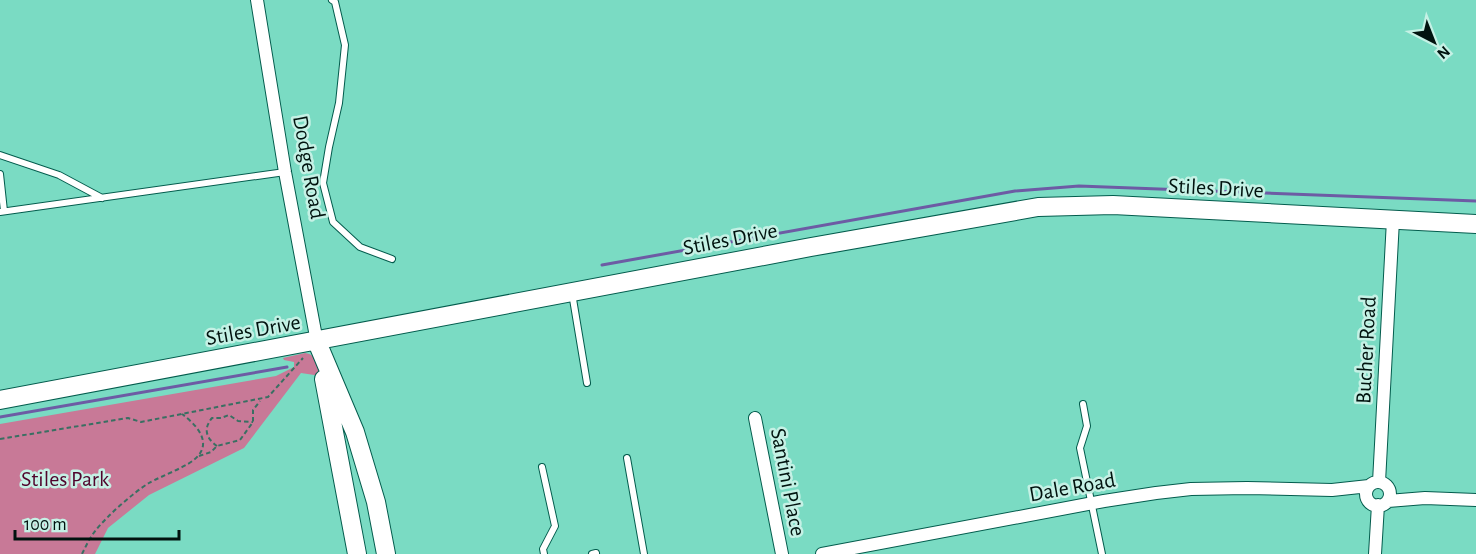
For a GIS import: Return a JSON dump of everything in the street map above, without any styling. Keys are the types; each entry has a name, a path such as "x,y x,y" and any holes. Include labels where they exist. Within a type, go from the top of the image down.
{"street":[{"name":"Dodge Road","path":"257,0 285,172 357,554"},
{"name":"Stiles Drive","path":"0,400 1038,207 1113,205 1476,224"},
{"name":"Bucher Road","path":"1379,485 1393,220"},
{"name":"Dodge Road","path":"317,342 355,432 375,502 386,554"},
{"name":"Santini Place","path":"755,418 782,554"},
{"name":"Dale Road","path":"822,554 859,551 1091,504 1191,489 1332,490 1379,485 1425,498"},
{"path":"1379,485 1390,494 1378,502 1366,492 1379,485"},
{"name":"Dale Road","path":"1332,490 1378,502 1425,498 1476,500"},
{"path":"1375,554 1378,502"}],"lane":[{"path":"332,0 335,2 345,45 339,103 323,183 333,222 360,247 392,259"},
{"path":"0,155 59,175 102,198"},
{"path":"0,174 2,212 285,172"},
{"path":"572,292 587,383"},
{"path":"1083,404 1087,426 1080,448 1102,554"},
{"path":"627,458 644,554"},
{"path":"542,467 555,526 543,549 544,554"}],"path":[{"path":"0,439 128,418 141,422 262,399 268,397 280,386 317,342"},
{"path":"82,554 96,529 148,484 199,456 211,452 217,446 240,440 254,422 253,410 262,399"},
{"path":"182,414 196,425 201,435 203,446 199,456"},
{"path":"217,446 208,440 206,432 207,424 212,418 229,415 238,421 254,422"}],"green space":[{"name":"Stiles Park","path":"305,353 315,358 321,376 301,373 244,448 149,495 108,528 95,554 0,554 0,424 276,376 294,367 294,362 283,358"}],"waterway":[{"path":"602,265 1015,191 1079,186 1476,201"},
{"path":"0,417 287,367"}]}
